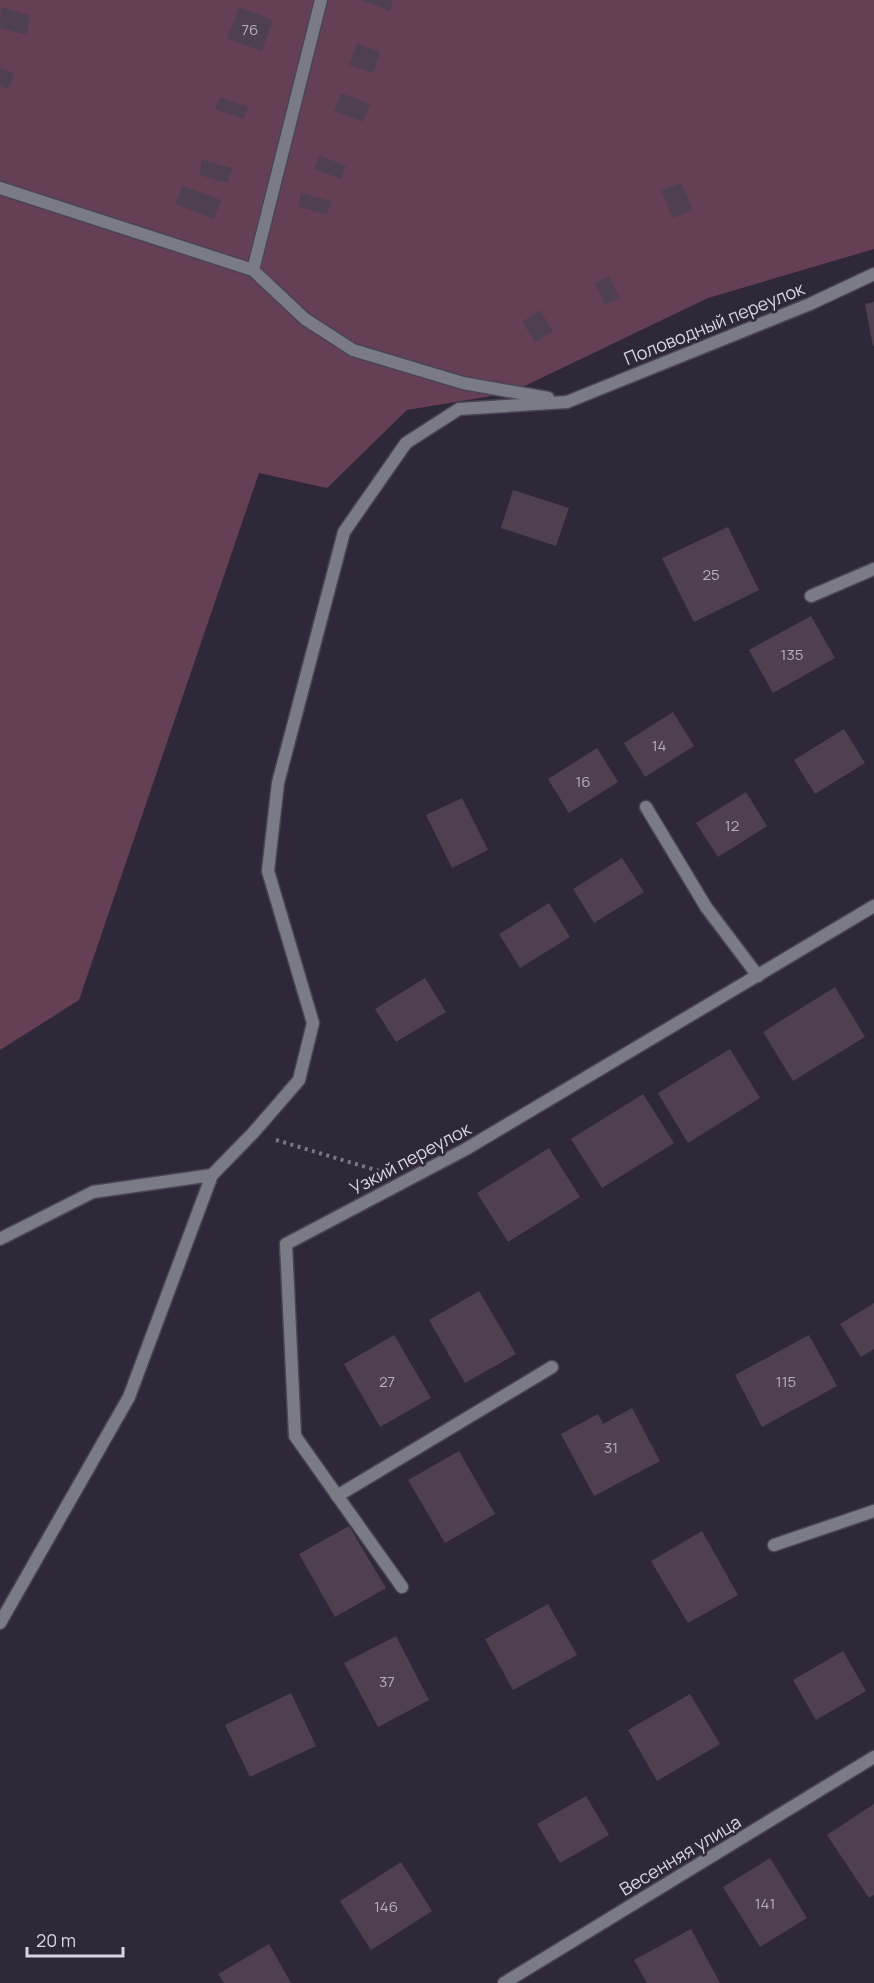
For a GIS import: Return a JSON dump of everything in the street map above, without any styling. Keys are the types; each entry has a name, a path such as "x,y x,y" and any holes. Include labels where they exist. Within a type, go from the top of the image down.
{"street":[{"path":"253,270 321,0"},
{"path":"0,188 253,270 305,320 353,350 463,383 567,402"},
{"name":"Половодный переулок","path":"567,402 810,304 874,274"},
{"path":"0,1623 129,1397 212,1175 253,1133 299,1080 313,1023 268,870 278,783 344,532 406,443 459,409 567,402"},
{"path":"811,596 874,569"},
{"path":"646,807 706,907 758,976"},
{"name":"Узкий переулок","path":"402,1587 295,1436 286,1244 466,1149 874,906"},
{"path":"0,1239 93,1192 212,1175"},
{"path":"337,1496 552,1367"},
{"path":"774,1545 874,1511"},
{"name":"Весенняя улица","path":"504,1983 874,1757"}],"path":[{"path":"253,1133 408,1179"}],"shaded area":[{"path":"0,0 874,0 874,249 708,298 510,393 407,410 327,488 259,473 79,1000 0,1050"}],"building":[{"path":"361,0 393,0 390,11"},
{"path":"1,7 31,16 26,35 0,28"},
{"path":"239,7 273,20 262,51 227,39"},
{"path":"357,43 380,52 373,73 349,65"},
{"path":"0,68 14,73 8,89 0,86"},
{"path":"341,93 370,104 363,122 334,111"},
{"path":"220,97 248,107 244,119 215,109"},
{"path":"319,155 346,166 341,179 314,169"},
{"path":"202,160 232,168 228,183 199,175"},
{"path":"681,183 693,210 673,218 661,190"},
{"path":"182,186 221,200 214,219 175,204"},
{"path":"301,193 331,201 327,214 298,207"},
{"path":"609,276 620,299 604,304 595,283"},
{"path":"874,302 874,346 873,346 865,304"},
{"path":"540,310 553,331 535,342 522,322"},
{"path":"513,490 569,508 556,546 501,528"},
{"path":"728,527 759,590 694,622 662,558"},
{"path":"811,616 835,658 773,693 749,650"},
{"path":"673,712 694,746 645,777 624,743"},
{"path":"844,729 865,763 815,794 794,760"},
{"path":"597,748 618,782 569,813 548,779"},
{"path":"746,792 767,826 718,857 696,823"},
{"path":"462,798 488,850 452,868 426,815"},
{"path":"622,858 644,892 594,923 573,889"},
{"path":"549,903 570,937 520,968 499,934"},
{"path":"425,978 446,1012 396,1042 375,1009"},
{"path":"835,987 865,1037 793,1081 763,1032"},
{"path":"730,1049 760,1098 688,1143 658,1093"},
{"path":"643,1094 674,1143 602,1188 571,1139"},
{"path":"549,1148 580,1197 508,1242 477,1193"},
{"path":"479,1291 516,1354 465,1383 429,1320"},
{"path":"874,1303 874,1349 861,1357 840,1324"},
{"path":"394,1335 431,1398 380,1427 344,1364"},
{"path":"809,1335 837,1386 762,1427 735,1375"},
{"path":"632,1408 660,1461 594,1496 561,1434 598,1414 603,1424"},
{"path":"459,1451 495,1514 445,1543 408,1480"},
{"path":"349,1526 386,1588 335,1617 299,1554"},
{"path":"702,1531 738,1595 688,1623 651,1561"},
{"path":"548,1604 577,1655 513,1690 485,1639"},
{"path":"396,1636 429,1700 378,1727 344,1663"},
{"path":"843,1651 866,1691 816,1720 793,1680"},
{"path":"291,1693 316,1746 250,1777 225,1725"},
{"path":"690,1694 720,1744 657,1781 628,1730"},
{"path":"586,1796 609,1835 560,1863 537,1824"},
{"path":"874,1804 874,1895 869,1898 827,1835"},
{"path":"770,1858 807,1918 760,1947 723,1887"},
{"path":"401,1862 432,1911 371,1950 340,1901"},
{"path":"691,1929 720,1983 647,1983 634,1960"},
{"path":"269,1944 291,1983 224,1983 218,1974"}]}
